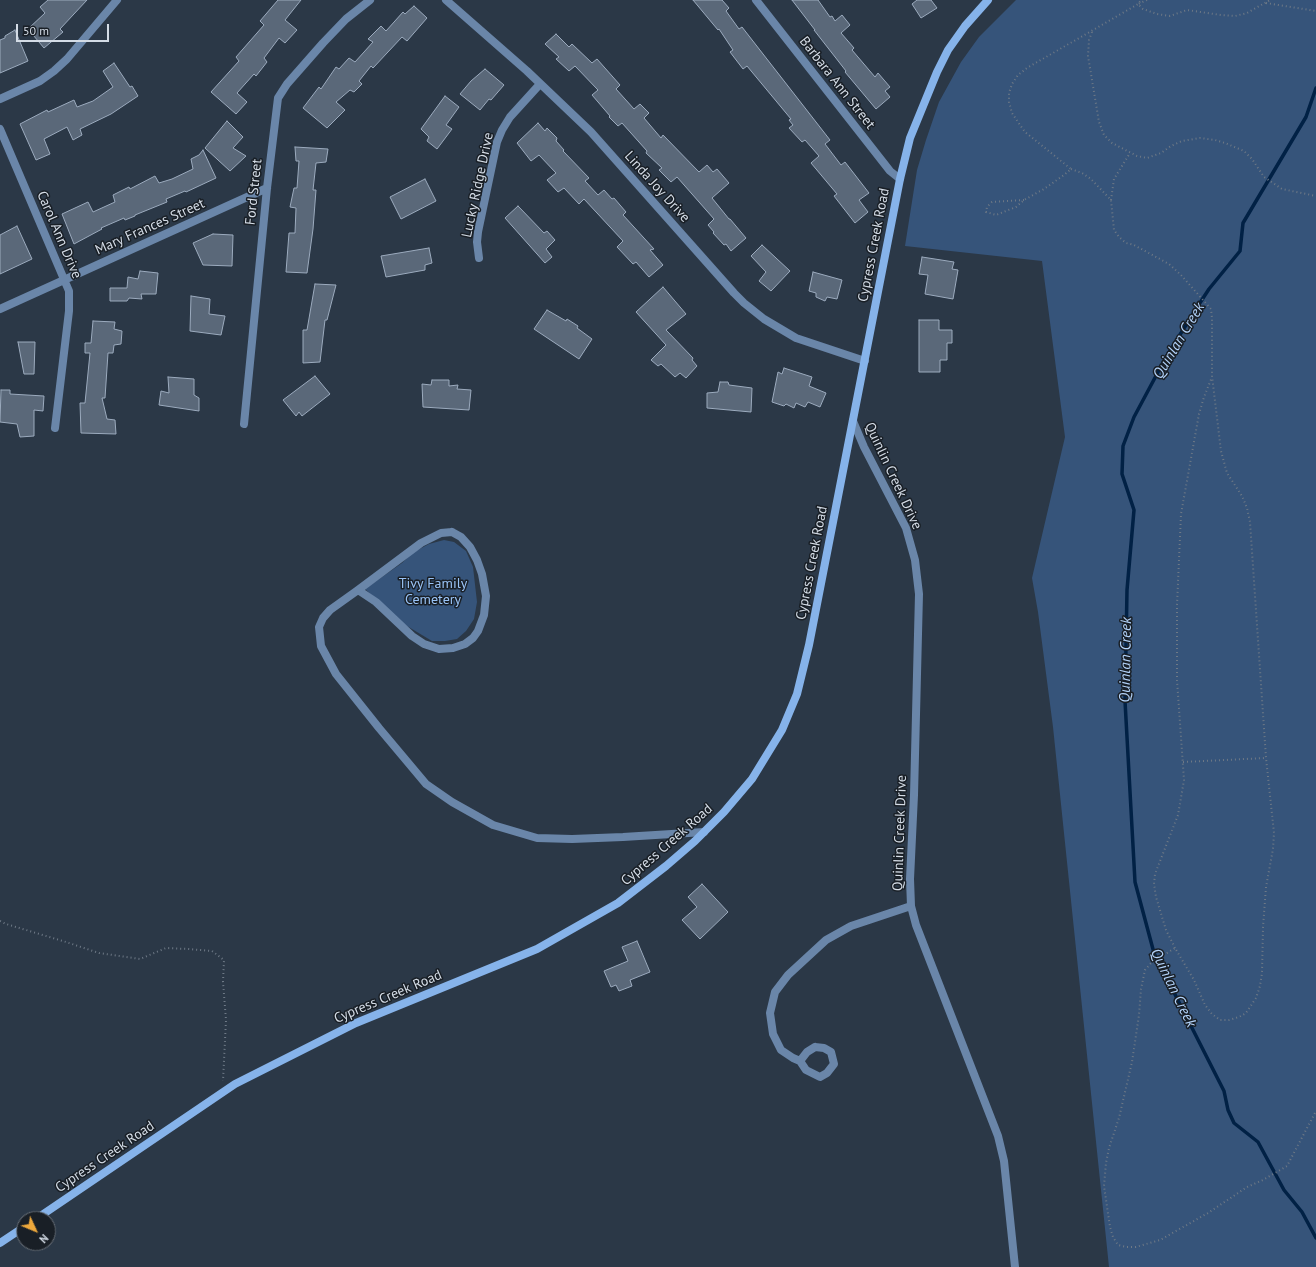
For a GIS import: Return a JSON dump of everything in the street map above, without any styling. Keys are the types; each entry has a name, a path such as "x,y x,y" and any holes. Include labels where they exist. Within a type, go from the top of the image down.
{"main road":[{"name":"Cypress Creek Road","path":"48,1211 235,1084 356,1023 537,949 618,903 666,866 704,832 724,812 752,779 782,730 797,694 809,645 900,179 910,138 937,72 948,50 965,26 988,0"},
{"path":"0,1243 16,1232"}],"street":[{"path":"0,100 40,81 54,71 67,59 117,0"},
{"name":"Ford Street","path":"244,424 267,188 278,98 287,84 323,43 346,19 370,0"},
{"name":"Linda Joy Drive","path":"446,0 591,132 734,293 744,302 770,323 796,338 865,361"},
{"name":"Barbara Ann Street","path":"756,0 890,171 900,179"},
{"name":"Lucky Ridge Drive","path":"480,258 477,242 478,232 497,142 510,117 540,84"},
{"name":"Carol Ann Drive","path":"0,129 69,291 69,311 55,428"},
{"name":"Mary Frances Street","path":"0,309 267,188"},
{"name":"Quinlin Creek Drive","path":"853,421 864,447 906,528 914,560 919,594 914,795 910,880 911,906 916,925 998,1136 1004,1161 1015,1267"},
{"path":"358,590 376,602 412,636 424,644 439,649 453,648 465,644 473,638 478,631 484,615 486,596 482,574 470,547 461,537 452,532 441,533 421,543 330,610 318,627 321,646 336,674 426,784 452,802 493,825 537,838 572,839 704,832"},
{"path":"800,1061 781,1050 773,1034 770,1013 775,992 788,975 826,940 851,926 911,906"}],"path":[{"path":"1138,4 1141,0"},
{"path":"1111,200 1091,179 1071,169 1025,132 1012,113 1009,102 1009,93 1012,84 1027,68 1147,0"},
{"path":"1138,4 1143,9 1157,14 1170,16 1187,10 1235,16 1247,13 1270,0"},
{"path":"1266,2 1316,11"},
{"path":"1093,31 1089,40 1088,56 1099,122 1104,135 1112,143 1130,153 1147,158 1161,153 1182,141 1200,138 1215,140 1244,151 1252,159 1264,177 1282,189 1316,196"},
{"path":"1130,153 1114,179 1111,200 1114,230 1126,242 1169,264 1206,302 1210,309 1212,318 1212,376 1223,462 1227,473 1242,496 1247,508 1250,522 1266,758 1274,833 1273,849 1266,887 1262,973 1260,986 1256,998 1246,1013 1230,1020 1220,1020 1212,1014 1205,1005 1194,980 1166,930 1156,897 1154,884 1155,874 1178,815 1184,780 1177,680 1177,605 1181,514 1199,414 1212,376"},
{"path":"1024,200 992,202 987,207 986,212 996,215 1016,207 1024,200 1044,189 1071,169"},
{"path":"1183,762 1266,758"},
{"path":"0,921 99,953 140,959 166,948 188,949 212,951 224,960 223,982 226,1020 222,1092"},
{"path":"1175,948 1151,963 1144,970 1132,1062 1119,1118 1109,1148 1106,1163 1104,1186 1110,1227 1113,1237 1118,1244 1126,1247 1136,1247 1160,1240 1215,1209 1247,1187 1263,1180 1287,1166 1316,1111"}],"green space":[{"path":"1016,0 1316,0 1316,1267 1109,1267 1053,727 1032,578 1065,437 1042,261 905,246 917,170 939,102 961,62 979,37"},
{"name":"Tivy Family Cemetery","path":"444,540 454,542 466,551 473,567 477,602 474,619 466,631 457,639 432,641 402,623 365,589 402,563 412,553 429,544"}],"building":[{"path":"48,0 87,0 60,29 63,32 44,48 28,29 45,13 40,7"},
{"path":"278,0 301,0 285,20 297,30 285,43 279,38 264,58 267,62 256,76 254,74 237,93 247,102 236,114 211,92 239,61 236,57 264,25 260,21"},
{"path":"693,0 722,0 729,8 726,11 739,29 742,27 830,140 825,144 841,165 845,162 869,193 859,200 868,212 855,223 834,196 837,194 811,163 819,156 805,140 802,142 789,128 793,125 789,120 791,119 747,66 743,69 730,52 733,50 719,29 718,30"},
{"path":"792,0 818,0 830,17 832,16 835,21 842,15 850,25 841,33 854,48 852,50 875,77 878,73 890,87 885,91 890,97 876,109 845,72 846,71"},
{"path":"917,0 931,0 937,8 921,18 912,4"},
{"path":"414,6 427,18 407,41 402,37 373,68 371,66 359,81 362,84 354,92 350,90 336,102 345,110 327,128 303,108 319,87 321,89 336,67 339,69 349,58 355,62 373,42 368,39 381,26 386,31 403,12 405,14"},
{"path":"15,30 28,61 0,73 0,40"},
{"path":"556,34 569,47 572,44 592,63 597,59 620,85 616,89 634,109 640,104 649,113 644,118 661,138 663,135 699,172 707,165 713,172 717,169 729,183 712,198 746,238 731,251 726,244 724,245 708,225 714,219 677,177 671,182 659,170 662,168 646,153 647,151 622,123 618,126 609,117 610,116 592,95 598,90 575,66 569,71 556,59 559,57 545,44"},
{"path":"114,63 138,96 111,114 80,129 82,135 73,140 67,127 44,139 50,154 36,160 20,124 47,110 48,112 74,100 77,107 93,101 113,87 103,71"},
{"path":"485,69 504,85 480,110 460,94 471,81"},
{"path":"445,96 459,107 446,125 452,129 437,149 427,141 429,137 421,129"},
{"path":"227,121 243,137 233,148 246,156 230,171 205,148"},
{"path":"538,123 545,131 547,128 557,138 556,141 564,150 563,151 589,178 585,181 598,195 604,190 612,199 614,198 626,212 623,215 654,249 650,250 663,265 649,277 636,262 633,264 617,247 623,241 584,199 579,204 564,188 558,192 547,180 556,173 539,155 531,161 517,143"},
{"path":"295,147 328,149 326,162 316,163 313,190 316,190 313,229 307,273 286,272 289,233 295,233 296,208 290,207 294,188 297,188 299,161 296,161"},
{"path":"203,150 216,178 186,192 185,191 166,199 167,202 135,216 125,220 124,218 101,228 102,229 74,244 62,214 88,202 93,212 115,202 113,195 129,187 130,189 155,176 159,183 172,179 193,169 191,159 199,155"},
{"path":"425,179 436,201 401,219 390,197"},
{"path":"518,206 544,233 547,231 555,240 546,249 552,257 545,263 505,218"},
{"path":"17,226 32,259 0,274 0,235"},
{"path":"213,234 233,235 232,266 203,265 193,243"},
{"path":"762,245 790,271 771,291 759,281 766,272 751,256"},
{"path":"429,248 432,263 425,265 425,270 386,277 381,256"},
{"path":"922,257 954,262 952,269 958,270 953,299 925,294 928,275 919,274"},
{"path":"140,271 158,273 156,294 141,294 142,299 129,298 127,301 110,301 110,288 127,288 128,277 138,279"},
{"path":"813,272 842,280 837,299 827,297 825,301 816,297 816,293 809,291"},
{"path":"315,284 336,285 327,320 325,320 320,362 303,363 303,330 307,330"},
{"path":"663,287 686,314 666,330 693,358 692,360 697,366 686,378 680,373 675,377 661,364 658,366 651,360 666,345 636,312"},
{"path":"191,296 210,299 209,314 225,316 221,335 190,331"},
{"path":"547,310 578,326 577,328 592,339 579,359 534,329"},
{"path":"919,320 939,320 939,330 952,330 952,343 947,343 947,360 940,360 940,372 919,372"},
{"path":"93,321 115,322 114,329 122,331 121,344 114,345 113,353 108,353 105,398 102,398 107,419 115,420 116,434 81,433 80,403 85,403 90,353 85,353 85,343 91,343"},
{"path":"18,342 35,342 34,374 24,374"},
{"path":"784,368 812,377 809,386 826,393 820,407 808,402 805,407 796,403 794,408 786,404 784,406 772,402 778,372 782,374"},
{"path":"315,376 330,394 302,416 299,412 296,416 283,400"},
{"path":"168,377 194,379 194,395 199,398 199,411 159,405 161,391 169,393"},
{"path":"432,380 449,380 449,386 458,385 457,389 471,390 469,410 423,407 422,384 431,385"},
{"path":"720,382 728,382 729,385 752,388 751,412 707,408 707,393 718,392"},
{"path":"1,390 10,390 10,394 44,396 43,411 34,410 34,436 20,437 17,424 0,422"},
{"path":"702,884 728,912 700,939 682,920 697,907 688,897"},
{"path":"637,941 650,972 630,980 632,986 619,991 616,985 611,987 604,971 628,961 622,947"}],"waterway":[{"name":"Quinlan Creek","path":"1316,88 1306,117 1243,223 1240,251 1209,289 1194,312 1165,359 1134,417 1123,446 1122,474 1134,510 1127,590 1125,701 1135,882 1154,953 1224,1091 1228,1110 1234,1123 1258,1142 1284,1190 1302,1212 1316,1238"}]}
